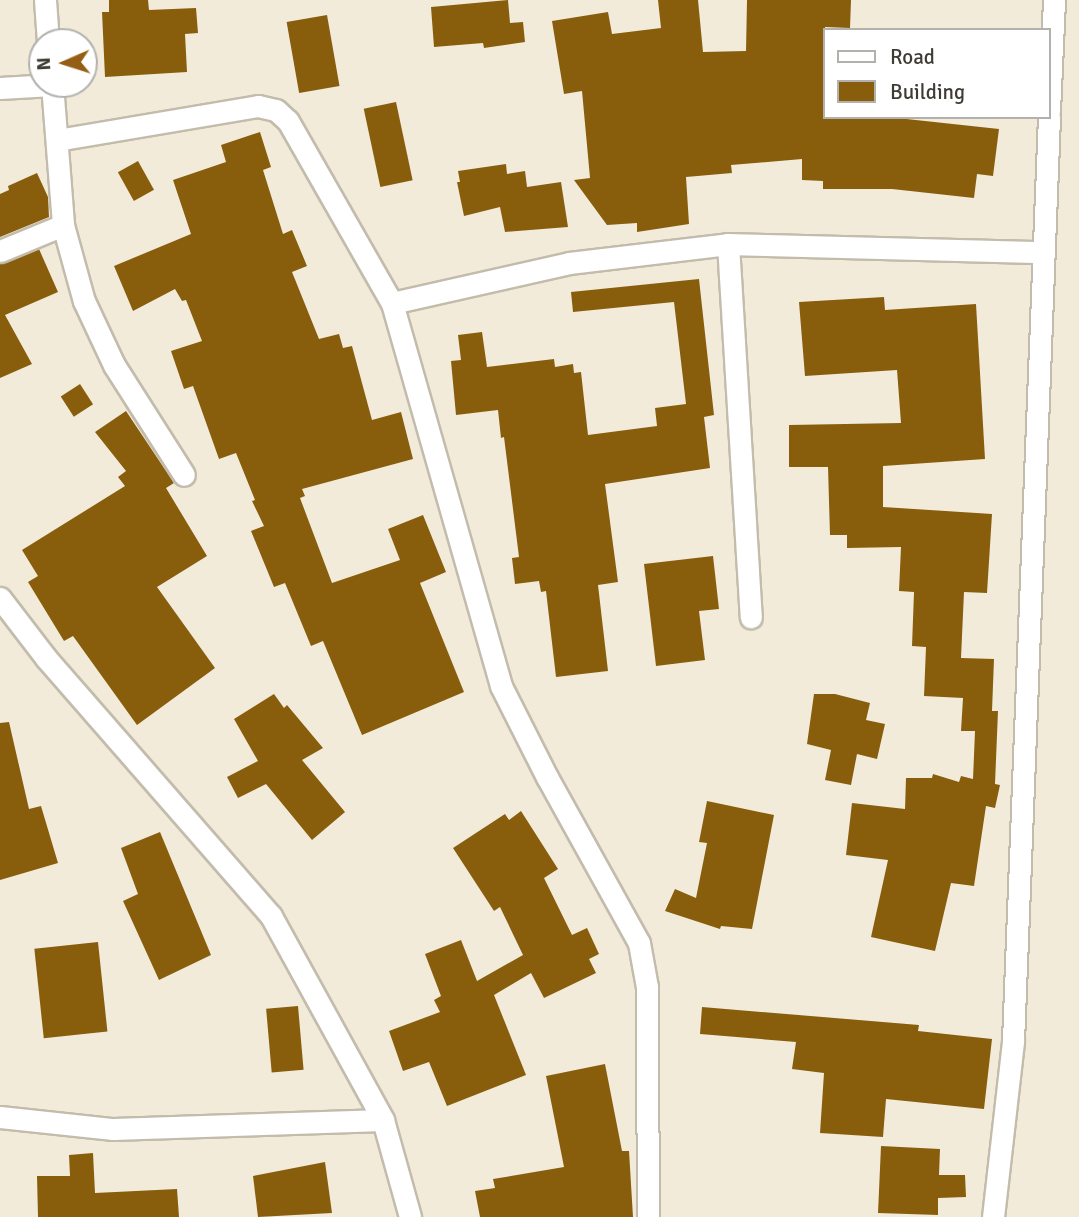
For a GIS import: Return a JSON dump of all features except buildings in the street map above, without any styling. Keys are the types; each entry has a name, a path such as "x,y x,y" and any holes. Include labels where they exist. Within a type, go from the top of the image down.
{"street":[{"path":"45,0 47,28"},
{"path":"1051,67 1054,0"},
{"path":"0,88 28,86"},
{"path":"53,98 63,225 84,301 114,365 184,475"},
{"path":"57,140 258,106 276,110 288,121 392,303 501,686 547,777 639,943 647,987 648,1217"},
{"path":"993,1217 1013,1041 1049,119"},
{"path":"0,251 63,225"},
{"path":"392,303 569,263 728,244 1043,252"},
{"path":"728,244 751,617"},
{"path":"0,598 46,658 271,916 383,1120 410,1217"},
{"path":"0,1117 113,1129 383,1120"}]}
